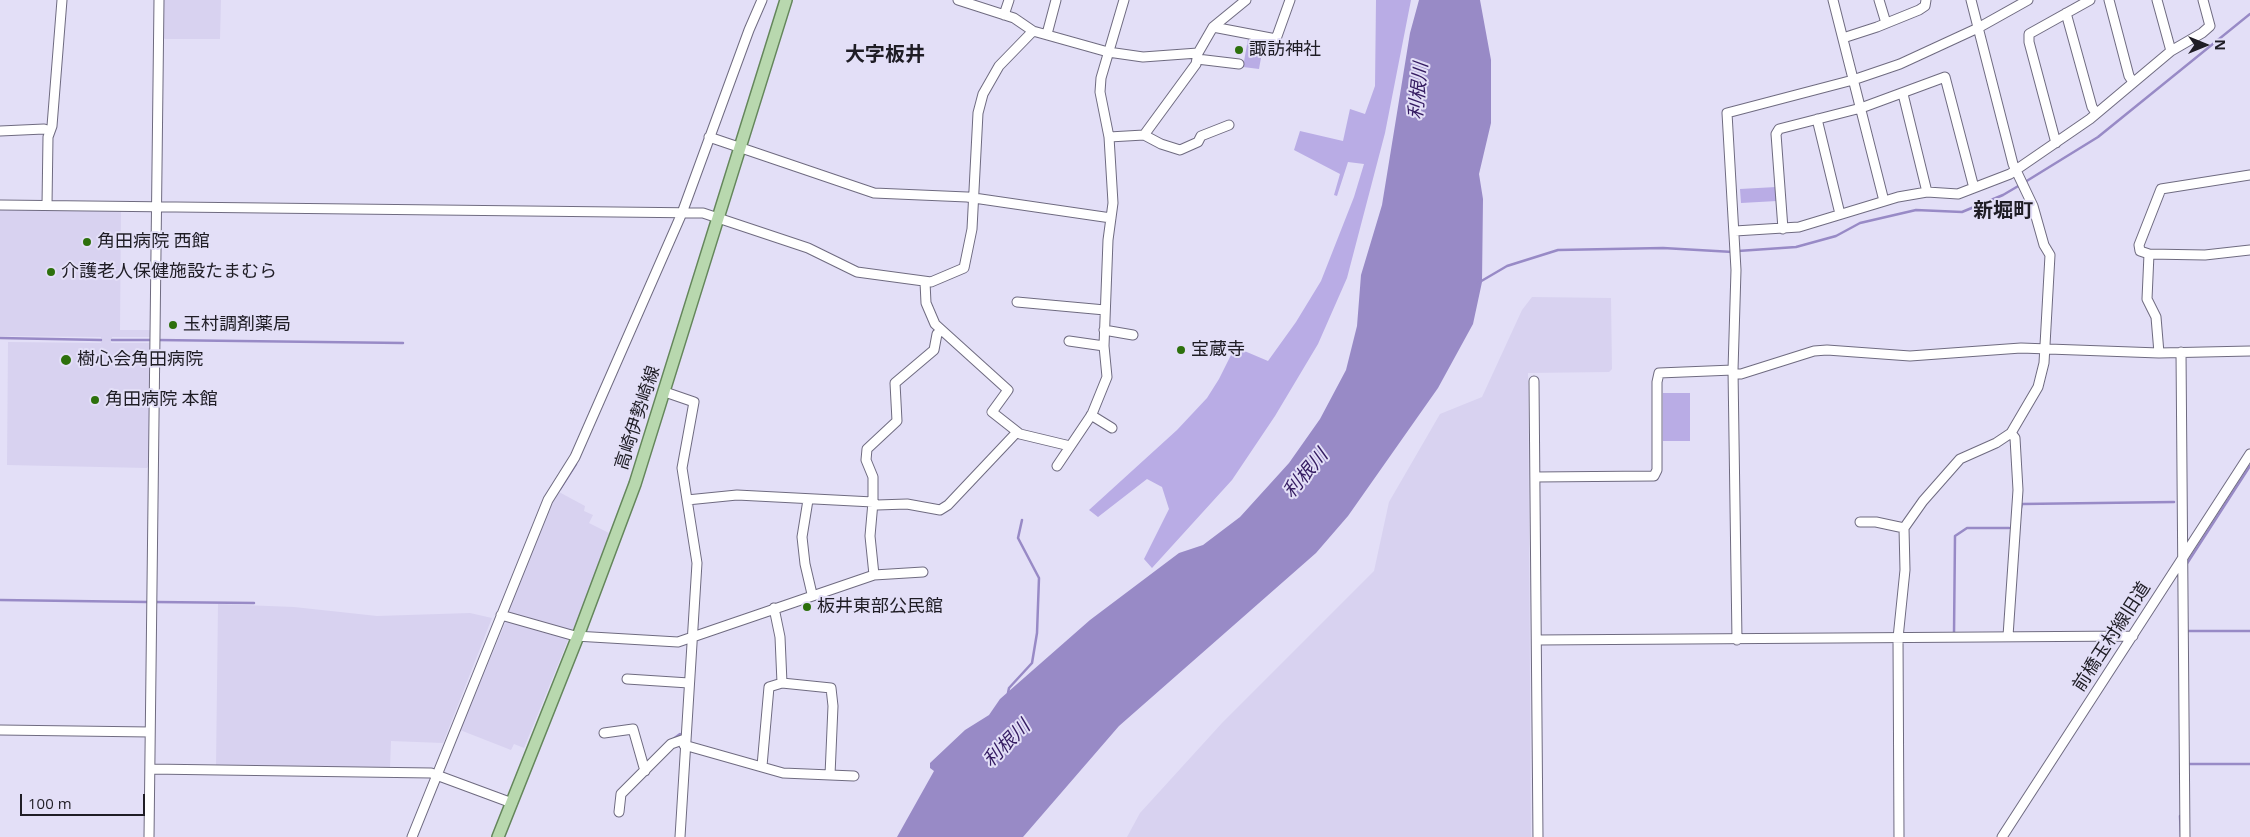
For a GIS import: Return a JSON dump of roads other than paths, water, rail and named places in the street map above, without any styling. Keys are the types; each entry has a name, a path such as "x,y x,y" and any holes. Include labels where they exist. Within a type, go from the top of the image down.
{"main road":[{"name":"高崎伊勢崎線","path":"498,837 630,500 786,0"}],"street":[{"path":"47,205 48,137 62,0"},
{"path":"149,837 159,0"},
{"path":"412,837 548,500 575,457 682,213 709,136 762,0"},
{"path":"958,0 1004,15 1033,31 1108,52 1143,58 1198,56 1239,64"},
{"path":"1004,15 1009,0"},
{"path":"1047,34 1056,0"},
{"path":"1057,466 1091,415 1106,376 1104,330 1108,240 1113,203 1109,137 1100,92 1101,78 1124,0"},
{"path":"1144,135 1196,64 1198,56 1213,27 1246,0"},
{"path":"1213,27 1276,39 1290,0"},
{"path":"1833,0 1884,201"},
{"path":"1879,0 1886,23"},
{"path":"1843,38 1920,10 1925,6 1926,0"},
{"path":"1899,837 1898,638 1905,570 1904,528 1923,501 1960,459 1996,443 2011,433 2038,387 2043,371 2050,255 2044,245 2036,214 2018,174 1972,0"},
{"path":"1737,640 1734,372 1736,241 1727,113 1854,80 1909,60 1978,28 2028,0"},
{"path":"2056,143 2028,38 2032,31 2090,0"},
{"path":"2109,0 2129,76 2133,82"},
{"path":"2157,0 2171,51"},
{"path":"1735,231 1805,226 1884,201 1927,192 1958,194 2018,174 2171,51 2202,33 2210,26 2203,0"},
{"path":"2066,13 2092,106 2096,113"},
{"path":"0,205 156,205 710,214 729,224 808,248 858,272 894,275 925,282 936,281 964,268 972,229 978,113 983,94 999,66 1033,31"},
{"path":"1783,229 1777,131 1781,128 1861,108 1945,78 1974,188"},
{"path":"1903,94 1927,192"},
{"path":"1817,119 1840,214"},
{"path":"1109,137 1144,135 1161,144 1180,150 1198,142 1201,136 1229,125"},
{"path":"0,131 50,130"},
{"path":"709,136 874,193 974,199 1111,218"},
{"path":"2250,174 2161,189 2139,245 2140,250 2149,254 2220,254 2250,250"},
{"path":"2149,254 2147,299 2156,317 2159,353"},
{"path":"925,282 926,303 935,324 1008,390 992,412 1017,432 1070,446"},
{"path":"1017,302 1105,310"},
{"path":"1104,330 1133,335"},
{"path":"874,575 870,536 873,477 866,460 867,449 897,421 895,384 934,350 937,334 941,331"},
{"path":"1069,341 1104,346"},
{"path":"1535,477 1654,476 1657,470 1657,382 1659,373 1734,372 1741,374 1814,351 1827,350 1910,356 2021,348 2159,353 2250,351"},
{"path":"2180,352 2185,837"},
{"path":"1534,381 1538,837"},
{"path":"665,392 694,402 683,460 697,563 684,742 680,837"},
{"path":"1091,415 1112,428"},
{"path":"687,500 737,495 873,502 876,505 907,504 936,510 945,508 1017,432"},
{"path":"2008,636 2018,490 2015,438 2011,433"},
{"name":"前橋玉村線旧道","path":"2002,837 2250,454"},
{"path":"808,500 802,537 805,564 812,594"},
{"path":"1860,522 1876,522 1904,528"},
{"path":"501,615 578,636 678,642 812,594 874,575 924,572"},
{"path":"774,608 780,637 782,683"},
{"path":"1537,640 2133,636"},
{"path":"627,680 689,683"},
{"path":"762,766 769,687 782,683 831,688 833,706 830,774"},
{"path":"604,733 633,729 645,771"},
{"path":"0,730 150,732"},
{"path":"620,812 621,794 671,744 684,742 783,773 854,776"},
{"path":"150,769 437,774 512,803"}],"water":[{"name":"利根川","path":"1419,0 1480,0 1491,60 1491,123 1479,174 1483,199 1482,282 1473,324 1438,388 1348,516 1316,553 1119,726 1023,837 897,837 934,771 930,768 930,763 965,730 989,715 1000,699 1090,620 1179,553 1203,545 1240,517 1289,463 1320,419 1346,370 1357,326 1361,275 1382,205 1410,33"}],"waterway":[{"path":"2025,182 2098,137 2250,14"},
{"path":"1738,251 1796,247 1836,236 1860,223 1916,210 1962,212 2003,195 2020,185"},
{"path":"1478,283 1507,266 1558,250 1663,248 1733,252"},
{"path":"0,338 101,340"},
{"path":"112,340 151,340"},
{"path":"157,340 403,343"},
{"path":"560,489 576,464"},
{"path":"2186,565 2250,466"},
{"path":"2021,508 2022,504 2174,502"},
{"path":"1008,693 1009,688 1032,663 1037,633 1039,578 1018,538 1022,520"},
{"path":"1954,634 1955,536 1967,528 2009,528"},
{"path":"0,600 147,602"},
{"path":"155,602 254,603"},
{"path":"2187,631 2250,631"},
{"path":"669,742 680,734"},
{"path":"2187,764 2250,764"},
{"path":"2180,816 2181,837"}],"place":[{"name":"諏訪神社","path":"1239,50"},
{"name":"角田病院 西館","path":"87,242"},
{"name":"介護老人保健施設たまむら","path":"51,272"},
{"name":"玉村調剤薬局","path":"173,325"},
{"name":"宝蔵寺","path":"1181,350"},
{"name":"樹心会角田病院","path":"66,360"},
{"name":"角田病院 本館","path":"95,400"},
{"name":"板井東部公民館","path":"807,607"}],"district":[{"name":"大字板井","path":"885,55"},
{"name":"新堀町","path":"2003,211"}]}
